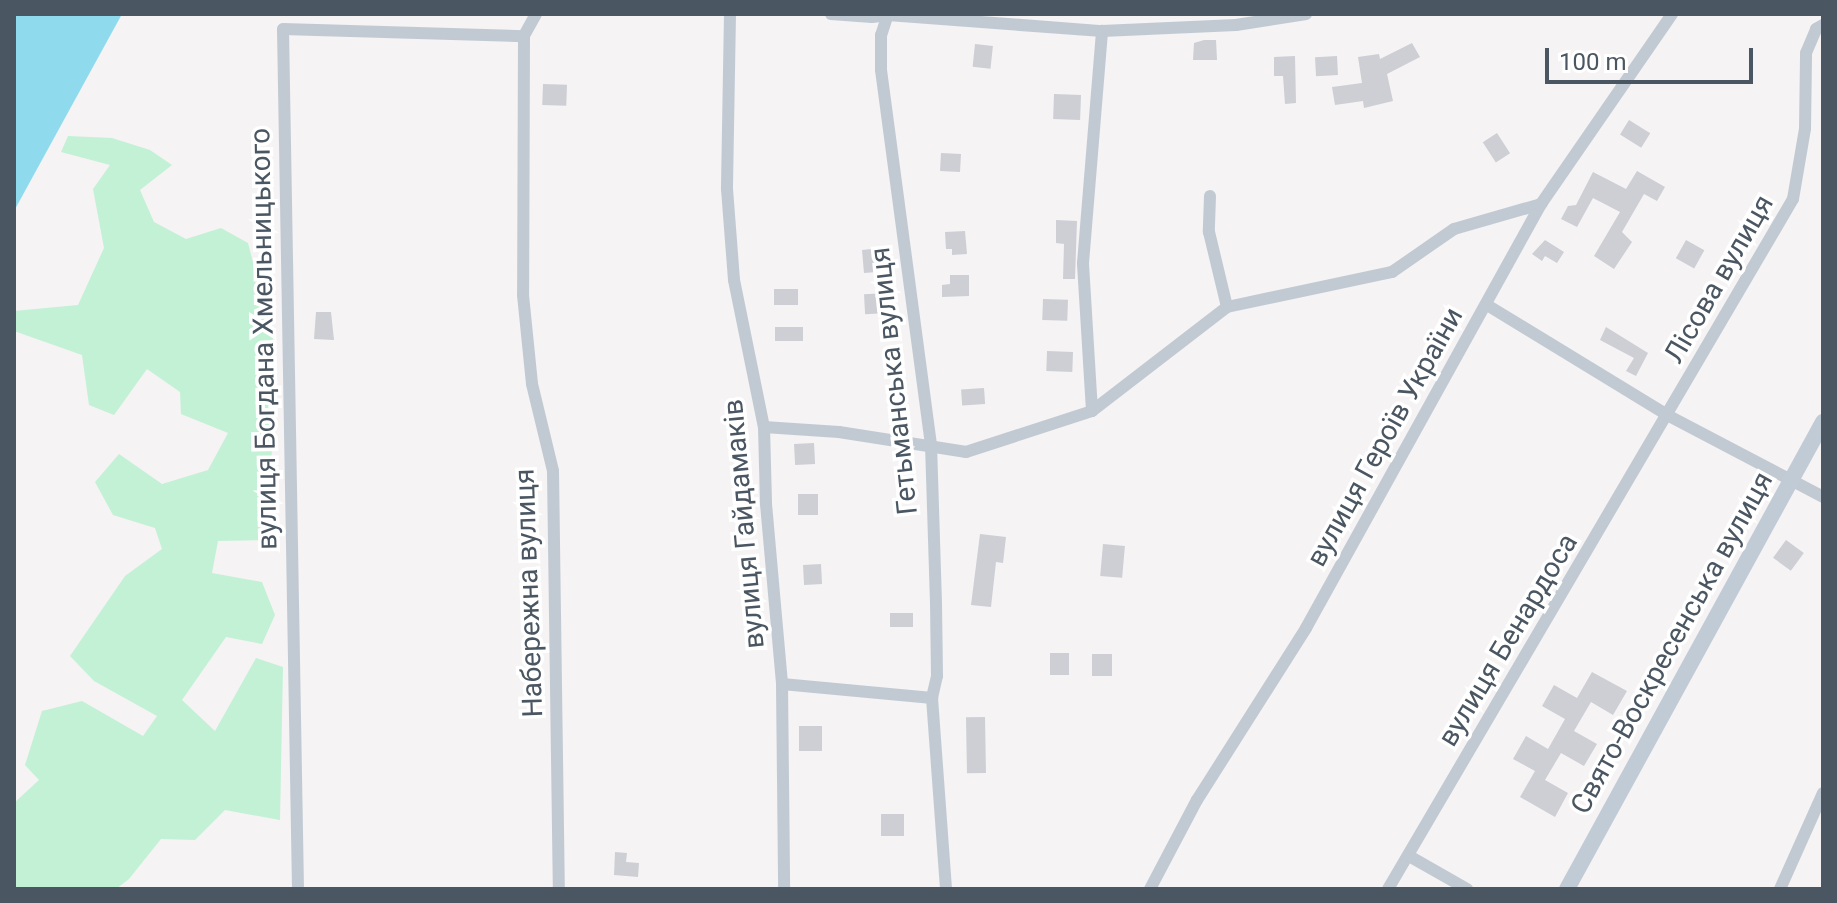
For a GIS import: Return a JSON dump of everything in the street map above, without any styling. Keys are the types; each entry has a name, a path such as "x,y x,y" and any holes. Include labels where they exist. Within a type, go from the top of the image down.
{"street":[{"name":"Набережна вулиця","path":"536,14 524,36 523,295 532,384 553,471 559,889"},
{"name":"вулиця Гайдамаків","path":"730,14 727,189 734,280 764,427 766,504 782,684 784,889"},
{"path":"831,14 888,14 1102,31 1236,25 1306,14"},
{"name":"Гетьманська вулиця","path":"888,14 881,35 881,70 931,444 937,676 932,698 946,889"},
{"name":"вулиця Героїв України","path":"1150,889 1197,800 1306,628 1541,204 1672,14"},
{"name":"Лісова вулиця","path":"1669,416 1793,199 1805,129 1806,53 1816,29 1823,25"},
{"name":"вулиця Богдана Хмельницького","path":"298,889 283,29 524,36"},
{"path":"1092,411 1083,263 1102,31"},
{"path":"1210,196 1209,232 1227,307"},
{"path":"764,427 931,444 966,452 1092,411 1227,307 1392,272 1454,229 1541,204"},
{"path":"1487,305 1669,416 1823,497"},
{"name":"вулиця Бенардоса","path":"1388,889 1669,416"},
{"name":"Свято-Воскресенська вулиця","path":"1567,889 1823,422"},
{"path":"782,684 932,698"},
{"path":"1780,889 1823,793"},
{"path":"1409,856 1467,889"}],"green space":[{"path":"68,136 112,138 150,150 172,165 140,190 154,222 186,239 221,228 248,243 275,346 269,540 218,541 212,573 262,582 275,615 262,644 226,637 182,700 215,731 256,658 283,667 280,820 225,810 195,840 161,839 129,879 116,889 14,889 14,803 39,780 25,765 42,711 82,701 143,736 157,716 94,681 70,656 125,576 162,549 155,528 113,515 95,482 119,454 162,484 208,470 228,433 181,414 180,392 147,369 114,415 89,405 82,355 14,331 14,311 78,305 104,248 93,189 110,165 61,152"}],"water":[{"path":"14,14 122,14 14,211"}],"building":[{"path":"1216,40 1217,60 1193,60 1194,43"},
{"path":"1412,43 1420,57 1387,74 1393,101 1364,108 1363,101 1335,105 1332,87 1362,83 1358,57 1379,54 1380,59"},
{"path":"975,44 993,46 990,69 973,67"},
{"path":"1295,56 1296,103 1285,104 1283,76 1274,76 1274,57"},
{"path":"1337,56 1338,75 1316,76 1315,57"},
{"path":"543,84 567,85 566,106 542,105"},
{"path":"1054,94 1081,95 1080,120 1053,119"},
{"path":"1629,120 1650,133 1641,148 1620,134"},
{"path":"1497,133 1510,153 1496,162 1483,142"},
{"path":"941,153 961,154 960,172 940,171"},
{"path":"1637,171 1665,187 1657,201 1644,194 1622,232 1632,242 1614,269 1594,256 1620,212 1593,198 1577,227 1561,219 1568,206 1576,205 1593,172 1626,189"},
{"path":"1056,220 1077,221 1075,279 1063,279 1064,244 1056,243"},
{"path":"965,231 967,254 952,255 952,249 946,249 945,232"},
{"path":"1545,240 1564,252 1557,263 1545,256 1542,261 1532,254"},
{"path":"1686,240 1704,250 1694,269 1676,258"},
{"path":"881,248 883,263 876,264 877,272 864,273 862,250"},
{"path":"950,275 969,275 969,296 942,297 942,285 950,284"},
{"path":"774,289 798,289 798,305 774,305"},
{"path":"887,293 888,313 865,314 864,294"},
{"path":"1043,299 1068,300 1067,321 1042,320"},
{"path":"316,312 331,312 334,340 314,339"},
{"path":"775,327 803,327 803,341 775,341"},
{"path":"1606,327 1648,353 1636,376 1626,371 1634,358 1600,340"},
{"path":"1047,351 1073,352 1072,372 1046,371"},
{"path":"984,388 985,404 962,406 961,390"},
{"path":"814,443 815,464 795,465 794,444"},
{"path":"798,494 818,494 818,515 798,515"},
{"path":"980,534 1006,537 1003,563 996,562 991,607 971,605"},
{"path":"1786,540 1804,553 1791,571 1773,558"},
{"path":"1103,544 1125,546 1122,578 1100,576"},
{"path":"821,564 822,584 804,585 803,565"},
{"path":"890,613 913,613 913,627 890,627"},
{"path":"1050,653 1069,653 1069,675 1050,675"},
{"path":"1092,654 1112,654 1112,676 1092,676"},
{"path":"1592,672 1627,691 1613,715 1591,702 1574,731 1597,744 1584,766 1561,753 1545,780 1568,793 1555,817 1520,797 1535,771 1513,759 1526,736 1548,749 1565,719 1542,706 1554,685 1577,698"},
{"path":"966,717 985,717 986,773 967,773"},
{"path":"799,726 822,726 822,751 799,751"},
{"path":"881,814 904,814 904,836 881,836"},
{"path":"615,852 627,853 626,862 639,863 638,877 614,875"}]}
